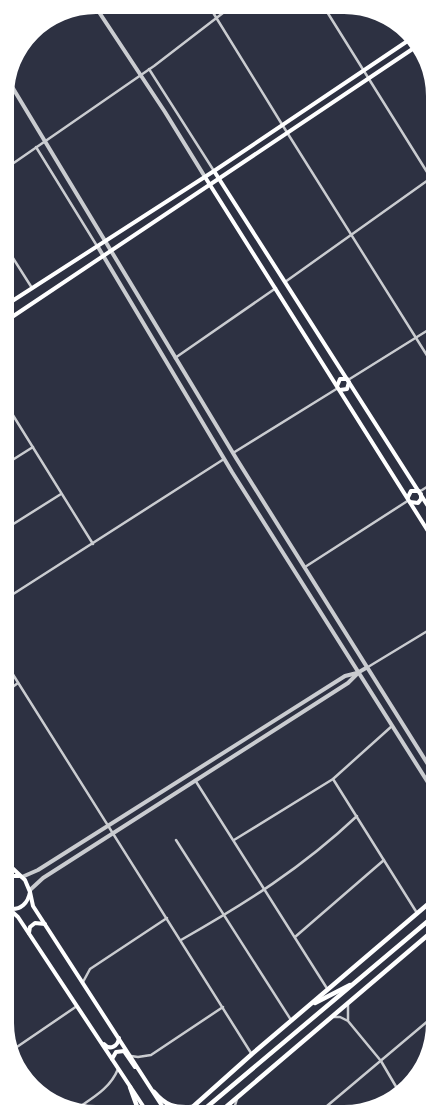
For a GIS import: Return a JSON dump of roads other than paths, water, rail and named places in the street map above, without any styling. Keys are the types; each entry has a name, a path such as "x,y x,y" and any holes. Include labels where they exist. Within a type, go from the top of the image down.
{"main road":[{"path":"14,300 205,177 406,42"},
{"path":"14,316 411,50"},
{"path":"214,171 426,502"},
{"path":"205,177 426,528"},
{"path":"276,288 277,280 285,282"},
{"path":"276,288 283,289 285,282"},
{"path":"338,388 340,379 348,381"},
{"path":"338,388 347,389 348,381"},
{"path":"409,501 409,492 414,490 420,492"},
{"path":"409,501 418,502 420,492"},
{"path":"14,870 28,883 33,906 162,1105"},
{"path":"14,875 22,877"},
{"path":"14,909 23,906 27,902 30,891"},
{"path":"196,1105 252,1054 426,906"},
{"path":"14,913 142,1105"},
{"path":"29,934 32,925 38,922 44,924"},
{"path":"208,1105 426,923"},
{"path":"227,1105 426,936"},
{"path":"308,1006 358,981"},
{"path":"86,1021 109,1048 116,1045 119,1038"},
{"path":"112,1060 116,1052 124,1051 138,1072 143,1076"},
{"path":"130,1087 136,1105"},
{"path":"154,1092 161,1100 170,1105"}],"street":[{"path":"100,14 205,177"},
{"path":"214,14 426,354"},
{"path":"14,163 149,68 220,14"},
{"path":"329,14 426,170"},
{"path":"149,68 214,171"},
{"path":"14,90 232,452 426,762"},
{"path":"36,147 224,459 426,779"},
{"path":"285,282 426,183"},
{"path":"14,260 32,288"},
{"path":"169,367 174,366 176,360 276,288"},
{"path":"348,381 426,332"},
{"path":"164,358 167,354 172,353"},
{"path":"14,594 224,459 226,452 232,452 338,388"},
{"path":"14,417 93,544"},
{"path":"14,459 33,447"},
{"path":"224,459 232,462 236,458"},
{"path":"420,492 426,488"},
{"path":"14,523 61,494"},
{"path":"295,573 298,566 304,567 409,501"},
{"path":"295,573 303,574 304,567"},
{"path":"22,877 38,870 344,676 359,672 426,632"},
{"path":"30,891 43,878 348,683 359,672"},
{"path":"14,677 252,1054"},
{"path":"14,687 18,684"},
{"path":"233,840 333,779 392,726"},
{"path":"259,730 263,737"},
{"path":"198,769 202,776"},
{"path":"333,779 417,913"},
{"path":"195,780 328,990"},
{"path":"181,940 225,915 303,863 357,816"},
{"path":"176,840 292,1020"},
{"path":"295,937 384,860"},
{"path":"83,982 90,969 167,918"},
{"path":"348,1021 346,1012 350,1000"},
{"path":"18,1046 77,1006"},
{"path":"131,1056 138,1058 151,1056 223,1007"},
{"path":"328,1019 340,1017 348,1021 381,1061 396,1087"},
{"path":"328,1105 426,1023"},
{"path":"83,1104 105,1089 118,1069"},
{"path":"235,1105 238,1095"}]}
